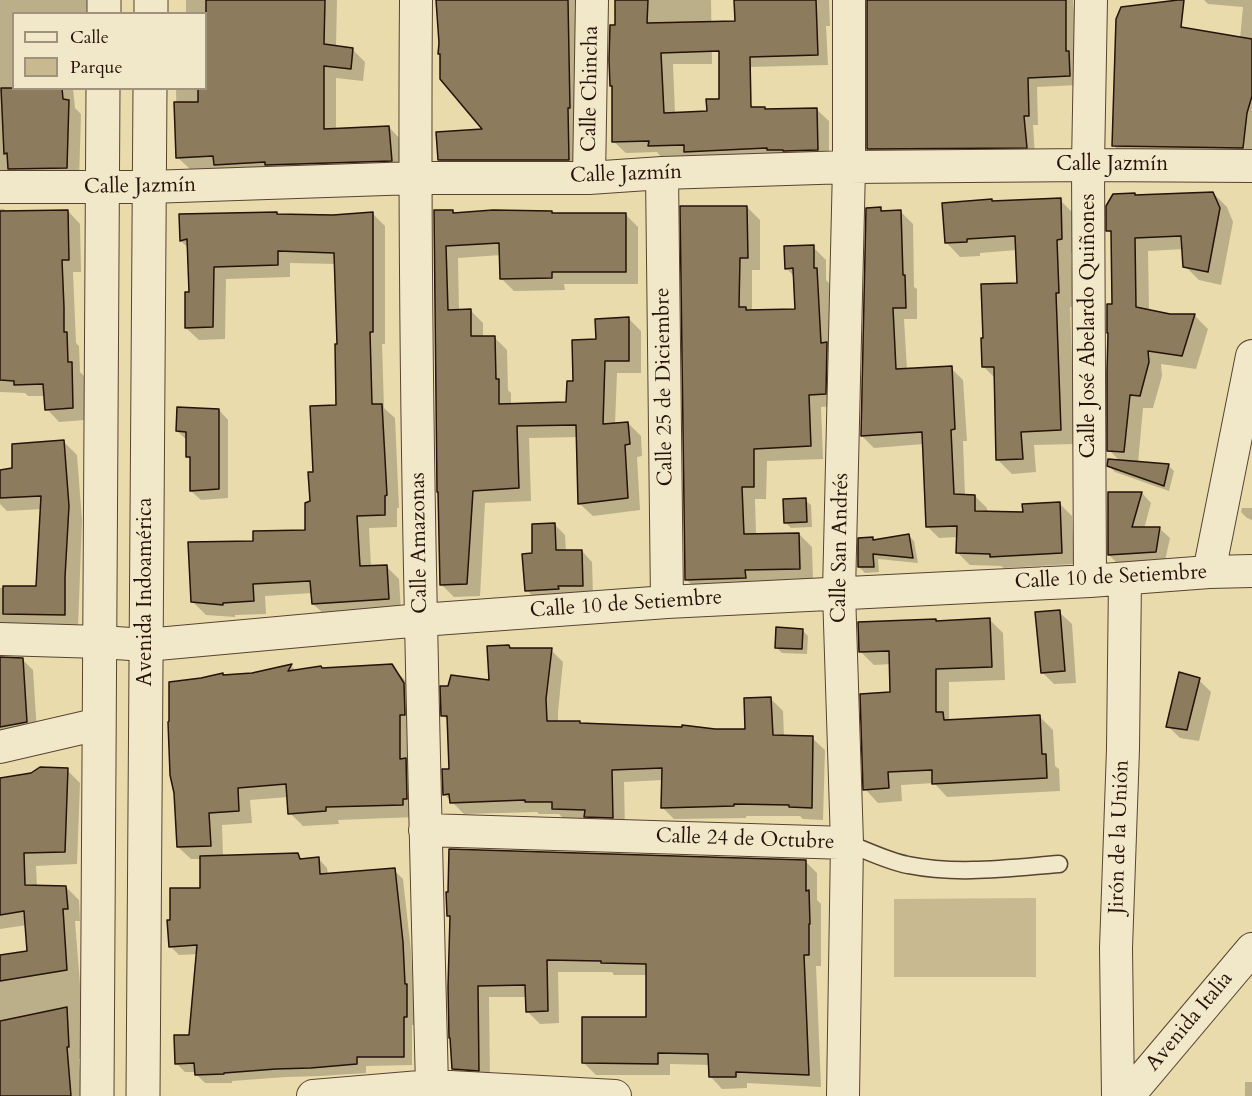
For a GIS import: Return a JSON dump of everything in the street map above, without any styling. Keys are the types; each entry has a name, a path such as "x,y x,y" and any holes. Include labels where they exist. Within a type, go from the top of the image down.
{"street":[{"name":"Calle Amazonas","path":"416,0 415,178 421,620 432,1086"},
{"name":"Calle Chincha","path":"589,178 592,0"},
{"name":"Calle San Andrés","path":"843,1096 848,843 839,592 849,167 849,0"},
{"name":"Calle José Abelardo Quiñones","path":"1090,581 1088,165 1091,0"},
{"path":"97,1096 103,90"},
{"name":"Avenida Indoamérica","path":"142,1096 150,90"},
{"name":"Calle Jazmín","path":"0,188 149,188 415,178 589,178 662,173 849,167 1252,166"},
{"name":"Calle 25 de Diciembre","path":"662,173 668,602"},
{"path":"1209,572 1252,356"},
{"name":"Calle 10 de Setiembre","path":"0,639 146,645 421,620 668,602 1252,571"},
{"name":"Jirón de la Unión","path":"1118,1096 1116,948 1124,749 1125,579"},
{"path":"0,747 99,724"},
{"name":"Calle 24 de Octubre","path":"425,830 848,843"},
{"name":"Avenida Italia","path":"1128,1096 1252,949"},
{"path":"313,1096 432,1086 615,1096"}],"lane":[{"name":"Calle 24 de Octubre","path":"848,843 906,865 942,869 977,870 1059,864"}],"green space":[{"path":"1036,898 1036,977 894,977 894,899"}],"building":[{"path":"206,0 325,0 324,44 353,48 351,69 324,66 324,129 389,126 392,161 265,165 265,162 214,165 213,156 176,158 174,102 198,102 198,90 207,90"},
{"path":"436,0 568,0 569,160 438,160 436,132 482,129 440,79"},
{"path":"615,0 648,0 647,23 735,21 734,0 816,0 818,55 750,57 751,107 817,108 818,150 783,151 767,150 767,148 684,152 684,145 648,146 649,141 612,142 612,86 610,86 609,59 610,25 615,25","holes":["719,51 719,99 706,99 707,111 664,113 661,53"]},
{"path":"867,0 1066,0 1066,51 1069,51 1070,76 1028,78 1029,116 1024,116 1027,148 867,149"},
{"path":"1184,0 1181,27 1252,39 1252,96 1247,113 1243,148 1112,146 1116,19 1121,7"},
{"path":"1,88 62,90 63,99 69,100 67,168 8,169 7,153 4,154"},
{"path":"1213,192 1220,208 1208,272 1183,267 1181,236 1135,238 1136,307 1170,314 1195,314 1182,356 1148,351 1149,362 1140,396 1130,395 1124,452 1107,451 1107,304 1112,304 1111,231 1106,231 1106,206 1113,194"},
{"path":"1061,198 1062,239 1057,240 1059,293 1056,293 1061,430 1021,432 1023,459 996,460 994,367 982,367 981,284 1017,283 1015,236 945,243 942,203 992,199 992,201"},
{"path":"680,206 747,206 748,258 740,258 739,307 746,307 746,310 795,309 793,268 785,269 784,246 814,245 821,343 827,342 826,394 809,395 811,446 754,449 754,487 742,487 744,534 799,533 800,569 745,570 746,578 685,580"},
{"path":"881,207 881,211 901,210 906,308 893,308 896,369 952,366 955,429 951,430 954,494 975,495 975,511 1023,512 1022,504 1060,502 1062,553 990,557 990,554 956,553 957,526 926,527 922,432 861,436 866,208"},
{"path":"68,210 69,260 62,260 64,332 67,332 68,362 72,362 73,408 45,410 43,384 14,385 14,381 0,380 0,211"},
{"path":"434,210 453,210 453,213 493,210 626,213 626,272 552,272 552,278 500,279 499,243 446,246 448,310 471,309 471,336 495,336 499,404 566,402 567,381 573,381 572,340 596,339 595,319 629,317 629,361 605,361 603,424 628,422 630,444 625,445 628,498 578,504 576,425 517,426 519,488 473,491 467,584 440,585"},
{"path":"277,212 277,214 333,215 373,212 373,332 370,332 372,404 382,404 387,495 385,496 385,515 357,516 360,566 387,565 389,599 312,604 310,581 253,584 254,601 223,603 223,605 191,602 188,542 253,541 253,531 305,530 305,503 310,501 308,472 313,472 310,406 336,405 335,344 337,344 334,253 278,251 278,265 214,267 213,327 185,328 185,292 189,292 187,239 180,241 179,214"},
{"path":"177,407 219,409 219,489 190,491 190,457 186,457 186,432 176,431"},
{"path":"64,440 69,506 65,615 3,614 3,586 36,586 41,496 0,498 0,470 12,468 12,444"},
{"path":"1108,459 1169,464 1164,486 1107,466"},
{"path":"1108,492 1142,492 1132,527 1160,527 1156,552 1108,555"},
{"path":"806,498 807,522 784,523 783,499"},
{"path":"555,523 556,550 582,550 583,586 558,586 559,589 525,591 522,554 532,553 532,524"},
{"path":"909,534 913,558 873,554 874,567 858,567 858,538 873,537 873,540"},
{"path":"1060,610 1065,671 1041,673 1035,612"},
{"path":"990,618 992,667 936,669 936,712 943,712 944,720 1040,715 1042,754 1046,754 1047,778 932,784 932,770 888,772 889,788 863,790 860,694 890,692 889,651 859,652 858,622"},
{"path":"776,627 803,629 802,649 775,648"},
{"path":"509,645 510,648 552,648 546,699 547,721 745,729 744,698 771,697 773,735 813,736 812,808 789,807 789,805 734,804 734,806 661,808 662,768 612,770 613,818 584,817 585,810 552,809 552,802 525,802 525,800 450,803 449,794 443,795 442,769 449,769 447,716 441,716 440,686 448,686 451,675 489,680 487,646"},
{"path":"0,657 23,658 27,722 0,727"},
{"path":"292,664 288,671 321,666 322,668 392,664 404,683 405,715 400,715 400,759 406,758 407,799 403,799 403,805 326,807 326,811 288,814 286,784 238,788 239,811 209,813 211,846 177,847 174,793 170,775 169,682 223,673 223,675 252,673"},
{"path":"1179,672 1200,678 1187,730 1166,727"},
{"path":"40,767 68,768 65,852 24,853 25,885 66,886 68,909 63,909 67,970 0,981 0,955 27,951 24,911 0,915 0,778 31,773"},
{"path":"449,849 806,860 806,891 809,890 810,924 809,955 804,955 809,1075 736,1072 736,1077 709,1077 708,1054 658,1053 658,1064 582,1063 582,1017 646,1017 646,964 547,960 548,1011 526,1012 525,985 478,986 479,1071 452,1069 448,987 450,916 447,916 446,892 448,892"},
{"path":"298,853 300,859 319,857 320,874 395,868 405,984 407,984 404,1057 357,1057 357,1064 195,1075 194,1063 175,1064 174,1035 189,1035 197,945 169,947 167,920 170,920 170,888 200,888 200,856"},
{"path":"67,1007 71,1096 0,1096 0,1021"}]}
